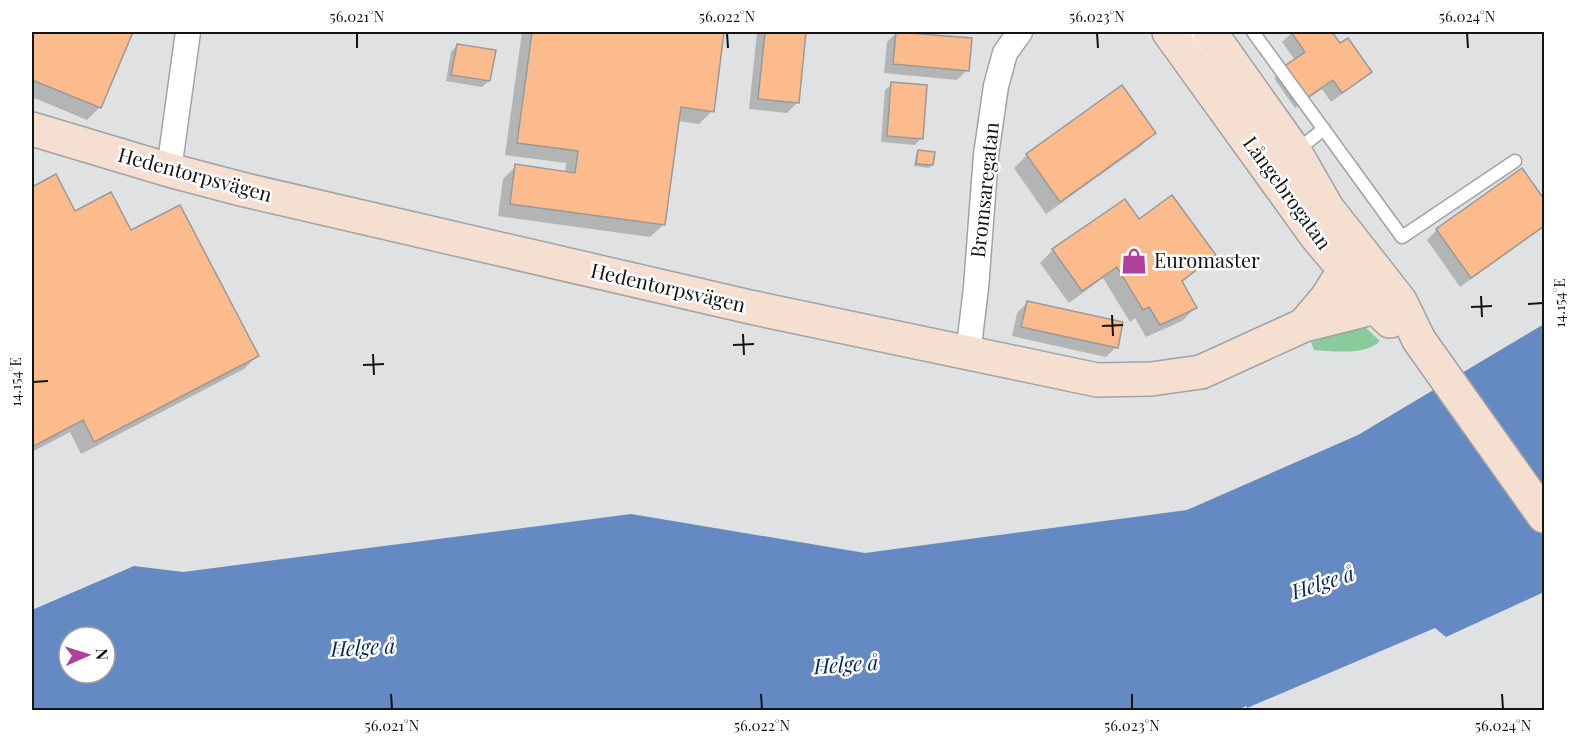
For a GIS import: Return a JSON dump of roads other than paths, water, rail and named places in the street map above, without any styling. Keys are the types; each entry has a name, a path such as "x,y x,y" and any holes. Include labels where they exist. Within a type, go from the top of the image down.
{"street":[{"path":"169,170 188,32"},
{"name":"Bromsaregatan","path":"968,354 976,288 986,155 996,86 1005,52 1020,32"},
{"name":"Långebrogatan","path":"1169,32 1317,237 1346,251 1400,301 1424,347 1545,516"},
{"path":"1191,32 1327,208"},
{"name":"Långebrogatan","path":"1210,32 1295,152 1327,208 1346,251 1376,307 1385,317 1424,347"},
{"name":"Hedentorpsvägen","path":"32,129 245,190 727,301 1097,380 1151,379 1201,372 1304,326 1376,307"},
{"name":"Hedentorpsvägen","path":"1304,326 1340,277 1346,251"}],"lane":[{"path":"1253,32 1402,237 1515,161"},
{"path":"1295,152 1324,129"}],"water":[{"name":"Helge å","path":"1544,324 1544,592 1446,637 1435,628 1247,708 1247,706 1235,710 32,710 32,610 134,566 183,572 631,514 865,553 1187,510 1358,435"}],"place":[{"name":"Euromaster","path":"1134,261"}]}
